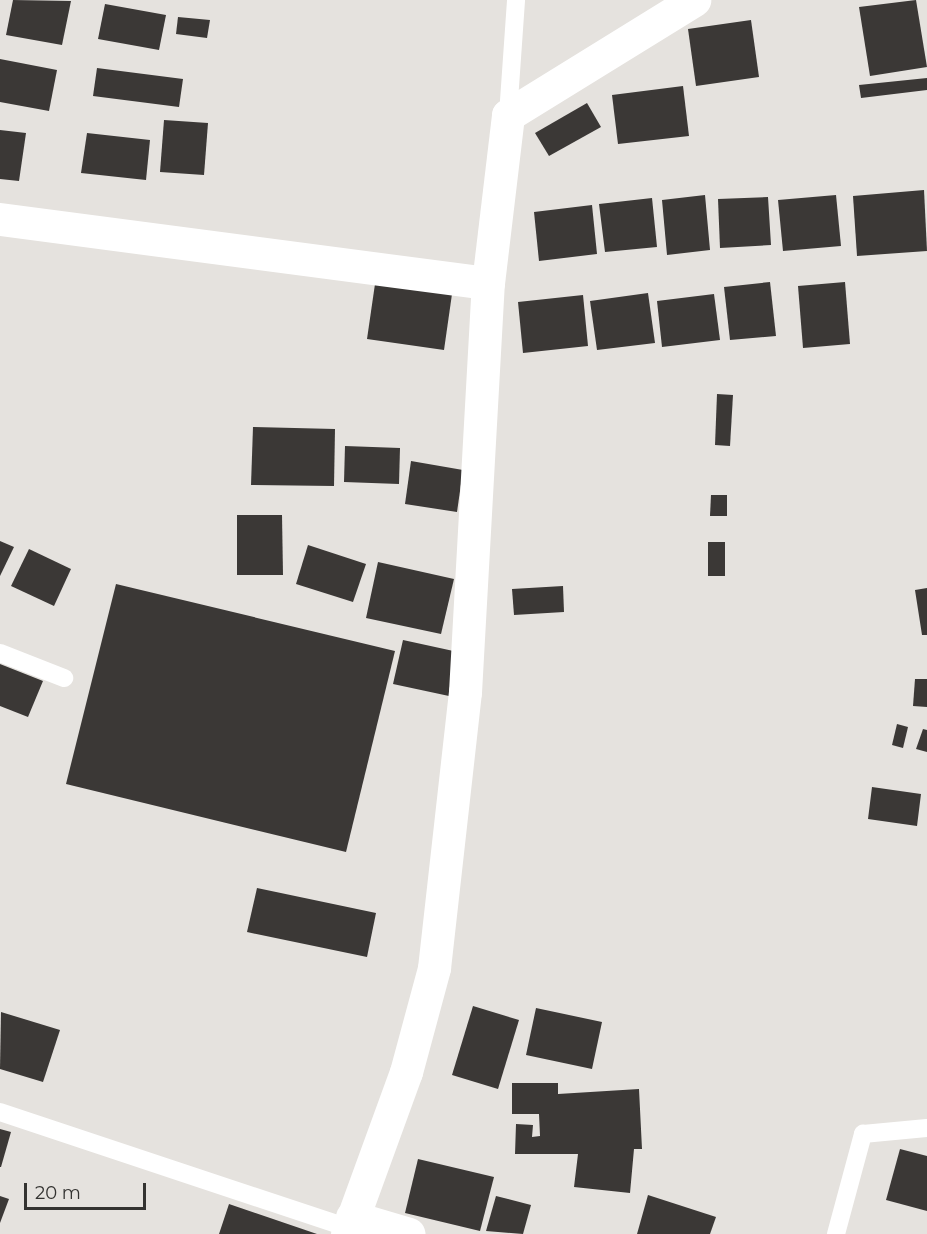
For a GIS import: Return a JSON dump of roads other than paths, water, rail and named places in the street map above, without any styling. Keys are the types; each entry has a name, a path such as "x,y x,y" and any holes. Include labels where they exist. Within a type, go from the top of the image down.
{"street":[{"path":"409,1234 349,1226 406,1072 434,968 465,692 488,283 508,115 694,0"},
{"path":"0,219 488,283"}],"lane":[{"path":"508,115 516,0"},
{"path":"0,653 64,678"},
{"path":"0,1112 349,1226"},
{"path":"837,1234 863,1134 927,1128"}]}
